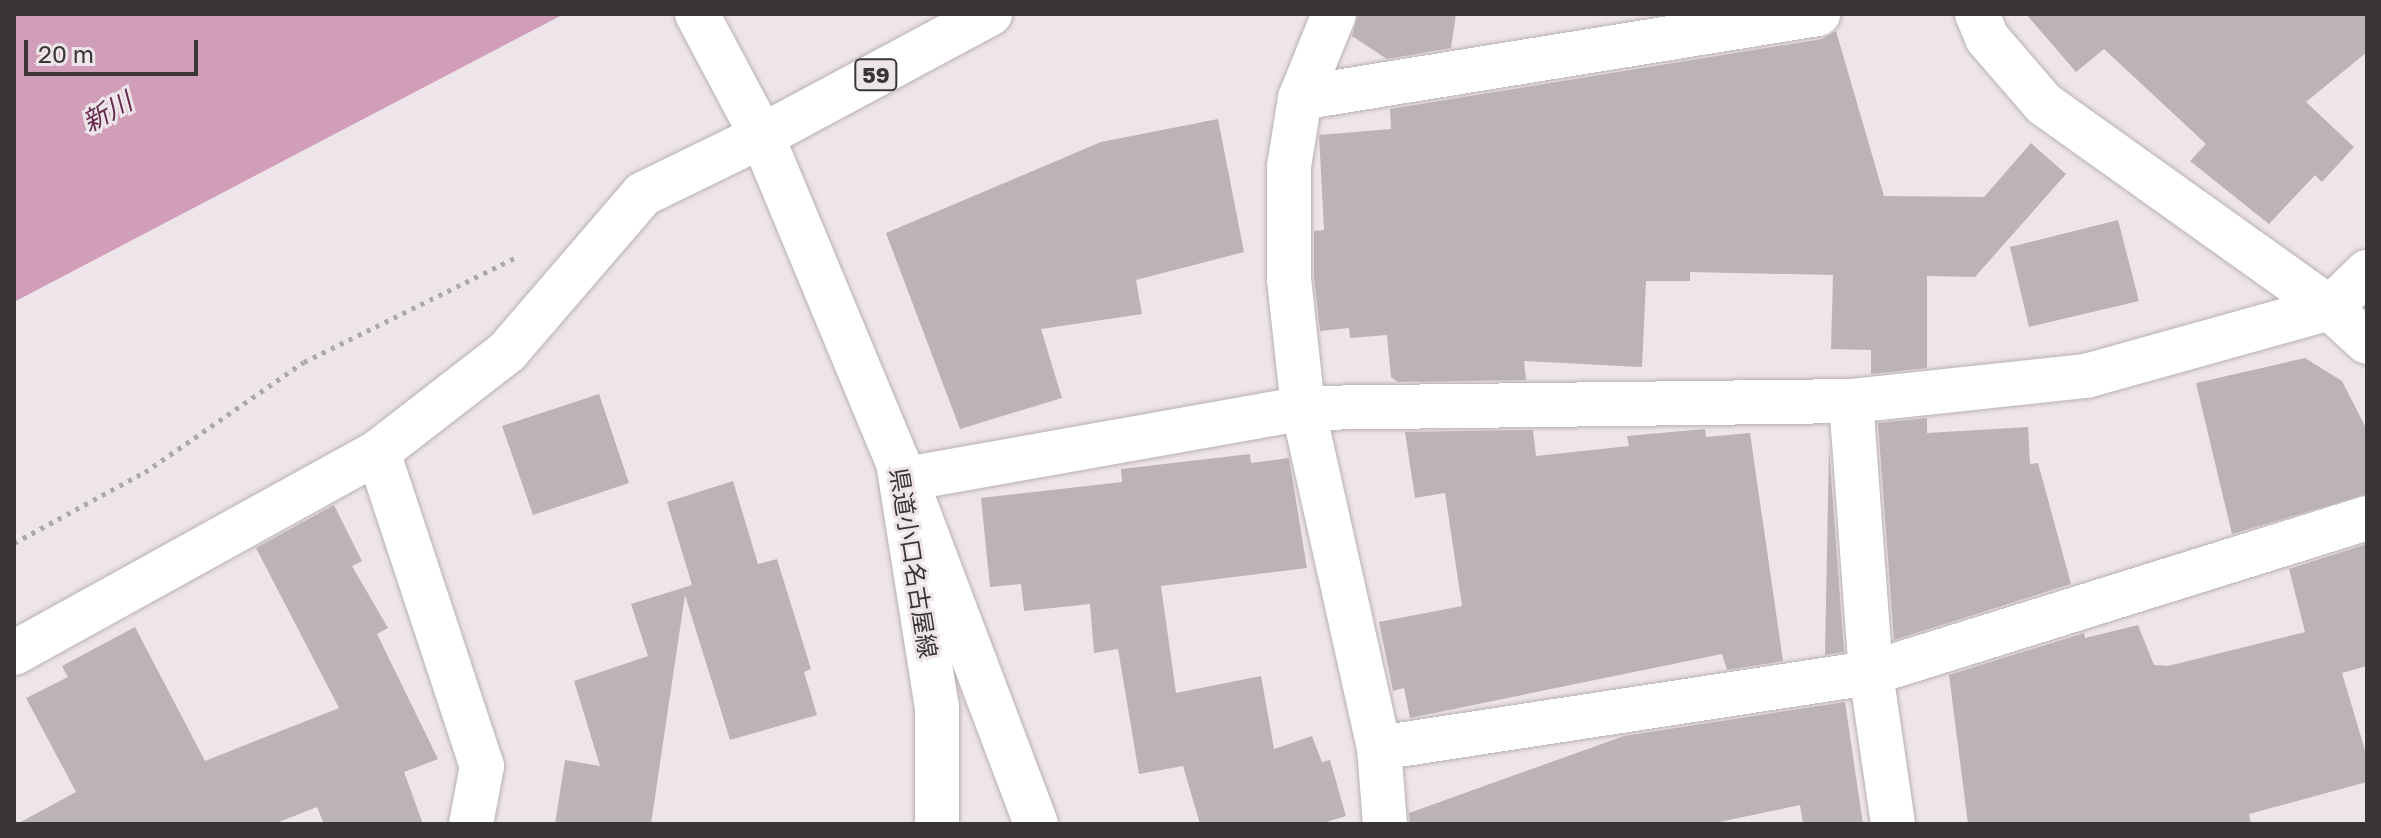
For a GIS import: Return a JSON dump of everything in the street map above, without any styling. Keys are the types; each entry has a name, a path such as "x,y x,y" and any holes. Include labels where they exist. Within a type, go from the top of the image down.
{"street":[{"name":"県道小口名古屋線","path":"697,14 762,136 902,470 937,707 937,824"},
{"name":"59","path":"762,136 990,14"},
{"path":"1334,14 1300,98 1289,167 1289,263 1303,408 1379,748 1385,824"},
{"path":"1300,98 1818,14"},
{"path":"1977,14 1987,38 2044,104 2330,308 2367,342"},
{"path":"14,653 378,452 507,352 643,194 762,136"},
{"path":"1036,824 902,470 1303,408 1851,401 2086,376 2330,308 2367,272"},
{"path":"1851,401 1871,673 1893,824"},
{"path":"378,452 482,766 471,824"},
{"path":"1379,748 1871,673 2367,518"}],"path":[{"path":"14,543 145,472 304,362 530,250"}],"water":[{"name":"新川","path":"14,14 564,14 14,302"}],"building":[{"path":"1358,14 1456,14 1451,48 1387,59 1352,36"},
{"path":"2026,14 2367,14 2367,52 2306,102 2354,147 2322,182 2315,175 2269,224 2190,161 2206,144 2104,49 2076,72"},
{"path":"1836,31 1884,196 1984,197 2031,143 2066,174 1975,277 1927,276 1927,368 1871,374 1871,350 1831,349 1833,275 1690,272 1690,281 1646,281 1642,367 1524,361 1526,380 1398,382 1391,377 1387,335 1350,338 1349,328 1320,331 1314,278 1314,231 1324,230 1319,135 1391,129 1390,109 1822,39"},
{"path":"1218,119 1244,252 1136,280 1142,314 1041,329 1062,398 960,429 886,233 1101,142"},
{"path":"2118,220 2139,301 2029,327 2010,247"},
{"path":"2305,358 2342,381 2367,430 2367,494 2232,534 2196,383"},
{"path":"599,394 629,483 533,515 502,426"},
{"path":"1927,418 1927,433 2028,427 2030,464 2038,463 2071,584 1894,640 1878,423"},
{"path":"1705,429 1706,437 1750,433 1783,661 1727,670 1722,654 1410,718 1404,688 1393,691 1379,622 1462,606 1445,493 1415,498 1405,432 1533,430 1536,456 1629,446 1627,436"},
{"path":"1829,448 1844,652 1825,655"},
{"path":"1250,454 1251,463 1289,458 1307,568 1161,586 1176,693 1261,676 1274,749 1312,736 1322,762 1330,760 1346,816 1320,824 1200,824 1183,766 1139,774 1118,649 1094,653 1090,604 1024,611 1021,584 990,587 981,498 1122,482 1121,469"},
{"path":"733,481 758,564 777,559 811,669 804,672 817,715 730,740 685,595 651,824 555,824 565,760 600,766 574,681 648,656 631,604 692,585 667,502"},
{"path":"334,505 362,561 352,566 388,628 377,634 438,759 404,772 423,824 324,824 317,807 274,824 17,824 76,792 26,698 68,677 62,666 135,627 205,761 339,708 256,548"},
{"path":"2367,544 2367,666 2342,673 2367,757 2367,782 2249,814 2251,824 1968,824 1949,675 2084,633 2085,638 2138,625 2154,665 2168,666 2305,632 2289,569"},
{"path":"1845,702 1863,824 1803,824 1800,805 1710,824 1410,824 1409,813 1624,736"}]}
